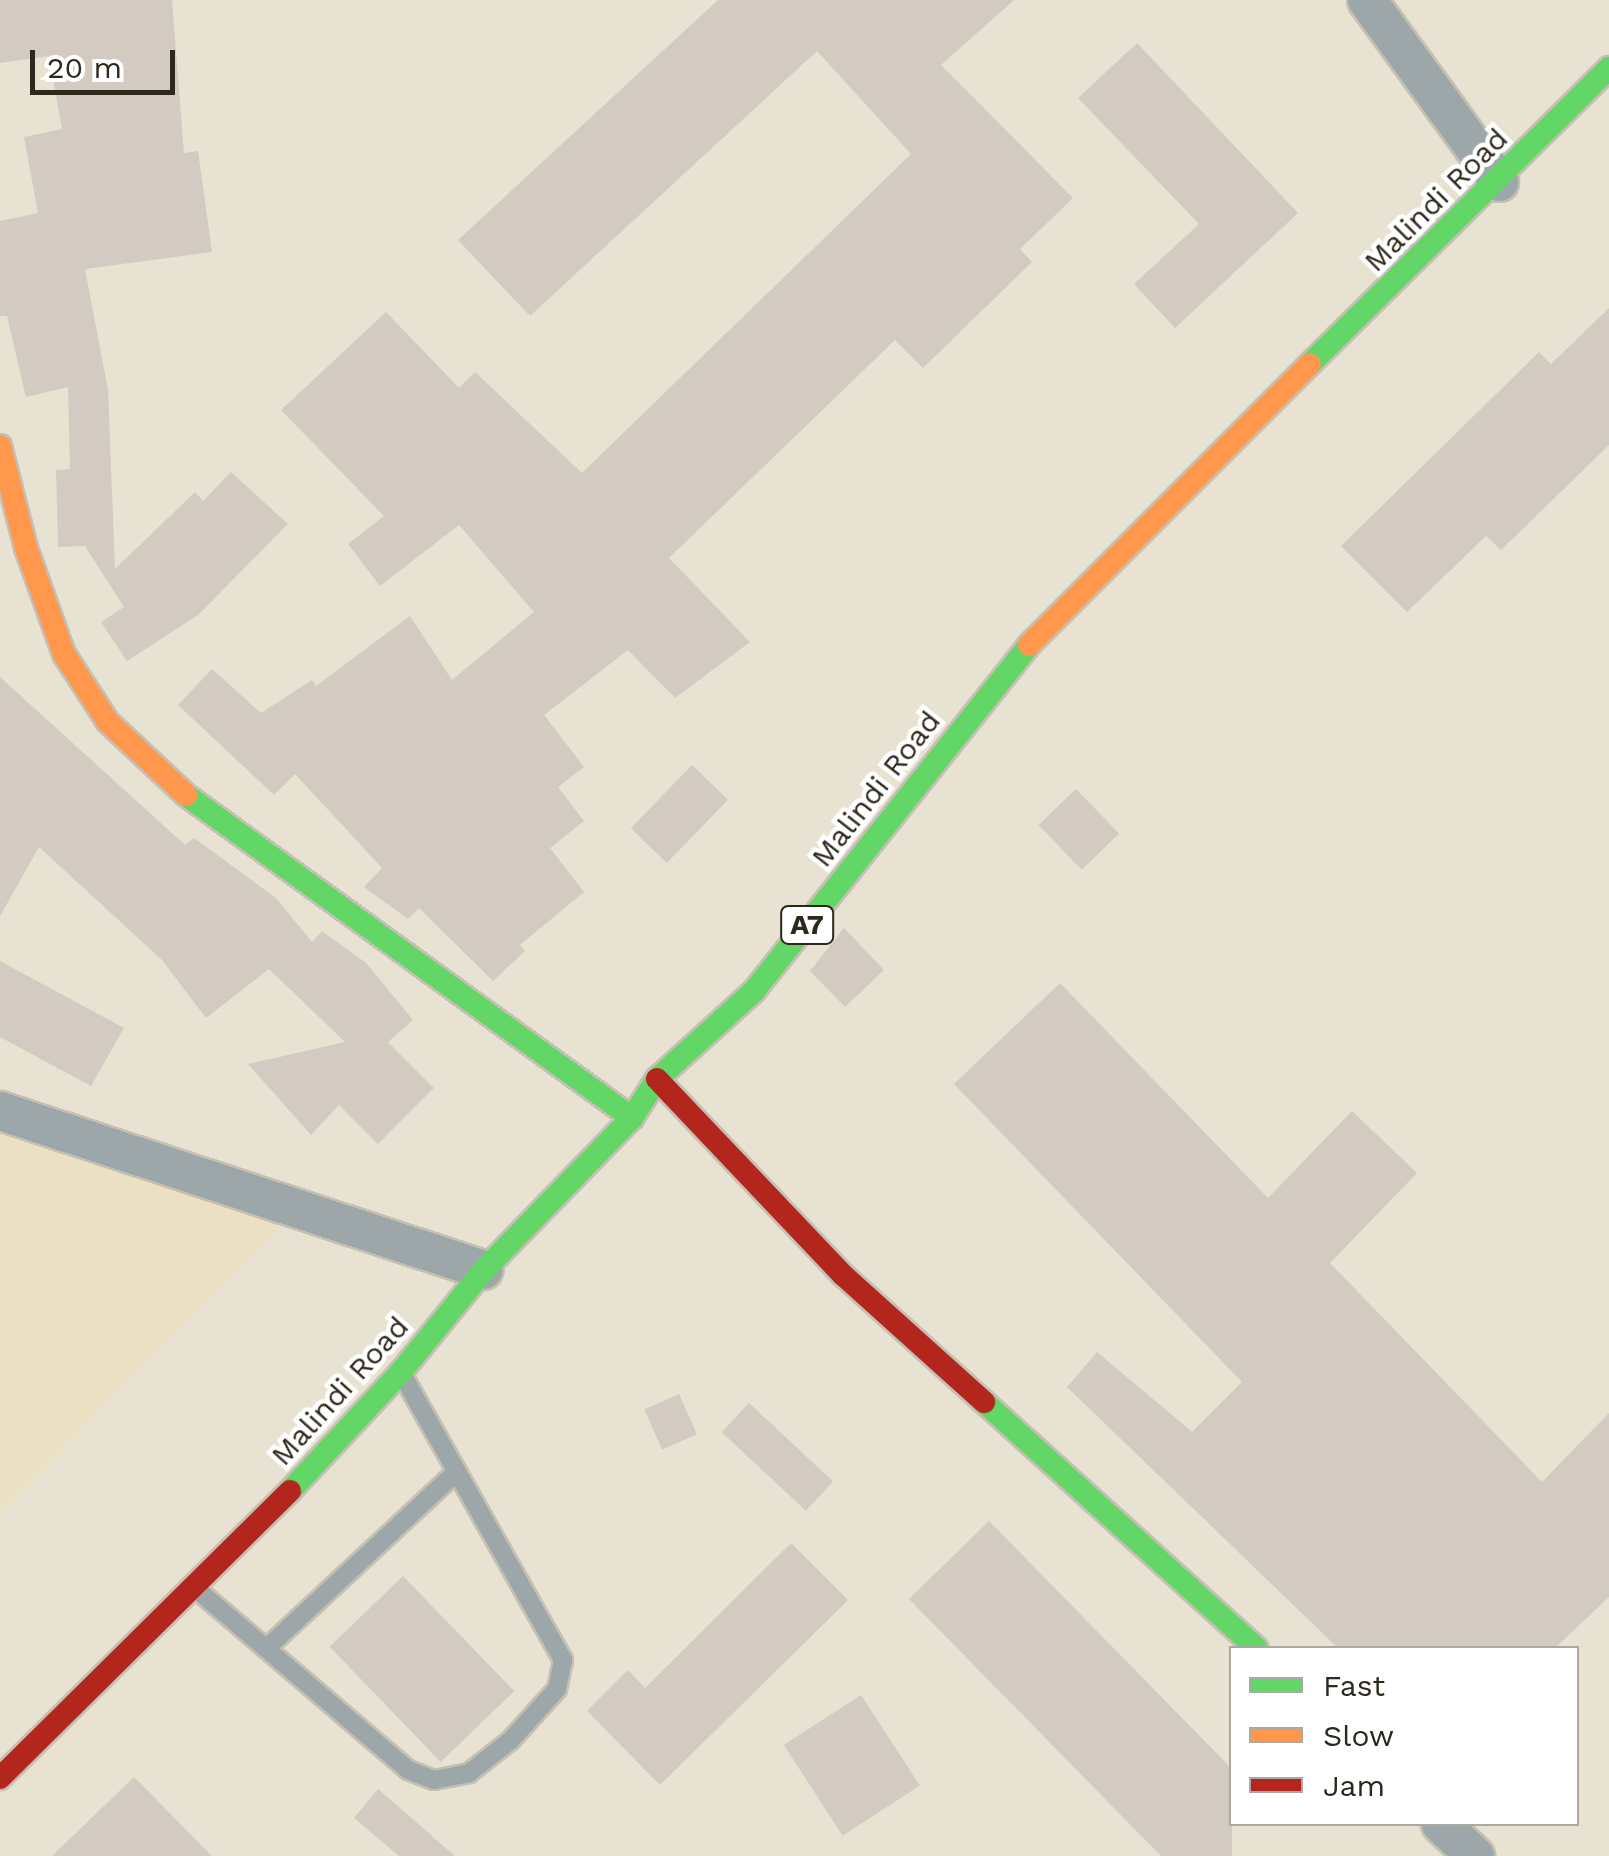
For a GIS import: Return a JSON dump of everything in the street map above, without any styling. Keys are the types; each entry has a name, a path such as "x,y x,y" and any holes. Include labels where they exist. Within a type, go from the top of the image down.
{"main road":[{"name":"Malindi Road","path":"0,1778 196,1589 401,1372 484,1270 632,1118 657,1080 754,991 1040,632 1609,68"},
{"path":"0,446 26,548 64,654 108,722 191,799 632,1118"},
{"path":"657,1080 843,1275 1254,1646"}],"street":[{"path":"1367,0 1498,182"},
{"path":"0,1111 484,1270"},
{"path":"1443,1826 1475,1856"}],"lane":[{"path":"196,1589 269,1646 408,1770 434,1780 469,1774 511,1740 557,1689 563,1660 401,1372"},
{"path":"269,1646 455,1473"}],"shaded area":[{"path":"0,1129 286,1222 0,1512"}],"building":[{"path":"0,0 172,0 184,153 198,151 212,252 85,269 108,390 115,569 195,492 203,501 231,472 288,524 198,615 127,661 101,622 124,607 85,546 58,547 56,470 70,469 68,387 26,397 7,316 0,316 0,221 38,213 24,137 62,129 49,56 0,63"},
{"path":"718,0 1014,0 941,65 1073,198 1020,249 1032,262 923,368 895,340 669,558 750,642 675,698 628,650 544,715 584,767 558,787 584,821 550,848 584,892 520,945 525,951 493,981 419,908 408,919 364,887 382,868 295,774 274,795 178,705 212,669 261,713 312,680 316,686 410,616 452,680 534,612 459,525 380,586 348,544 384,516 281,410 386,312 459,388 475,372 582,473 911,154 817,51 530,316 458,240"},
{"path":"1137,43 1298,213 1175,328 1134,284 1199,224 1078,98"},
{"path":"1609,308 1609,445 1501,550 1486,536 1407,612 1341,546 1539,352 1551,364"},
{"path":"0,677 185,845 194,838 276,898 312,942 322,931 366,963 413,1020 388,1042 434,1088 378,1144 339,1105 311,1135 248,1064 345,1042 269,969 206,1018 162,960 39,847 0,916"},
{"path":"692,765 728,800 667,863 631,828"},
{"path":"1076,789 1119,834 1082,870 1039,825"},
{"path":"844,928 884,970 845,1007 810,971"},
{"path":"0,961 124,1028 91,1086 0,1037"},
{"path":"1060,983 1268,1198 1352,1111 1417,1173 1330,1263 1542,1482 1609,1413 1609,1597 1557,1646 1336,1646 1067,1387 1097,1352 1192,1432 1242,1382 954,1084"},
{"path":"679,1394 697,1434 662,1450 644,1409"},
{"path":"749,1403 833,1481 806,1511 722,1432"},
{"path":"989,1521 1229,1766 1232,1856 1161,1856 909,1599"},
{"path":"791,1543 848,1600 660,1785 587,1711 628,1670 645,1688"},
{"path":"403,1576 514,1691 441,1762 330,1647"},
{"path":"861,1695 920,1786 843,1836 784,1745"},
{"path":"134,1777 212,1856 52,1856"},
{"path":"378,1789 455,1856 399,1856 354,1818"}],"traffic: fast":[{"path":"1310,364 1609,68"},
{"path":"290,1491 401,1372 484,1270 632,1118 657,1079 754,991 1029,645"},
{"path":"186,795 632,1118"},
{"path":"984,1402 1254,1646"}],"traffic: slow":[{"path":"1029,645 1310,364"},
{"path":"0,446 26,548 64,654 108,722 186,795"}],"traffic: jam":[{"path":"657,1079 843,1275 984,1402"},
{"path":"0,1778 290,1491"}]}
